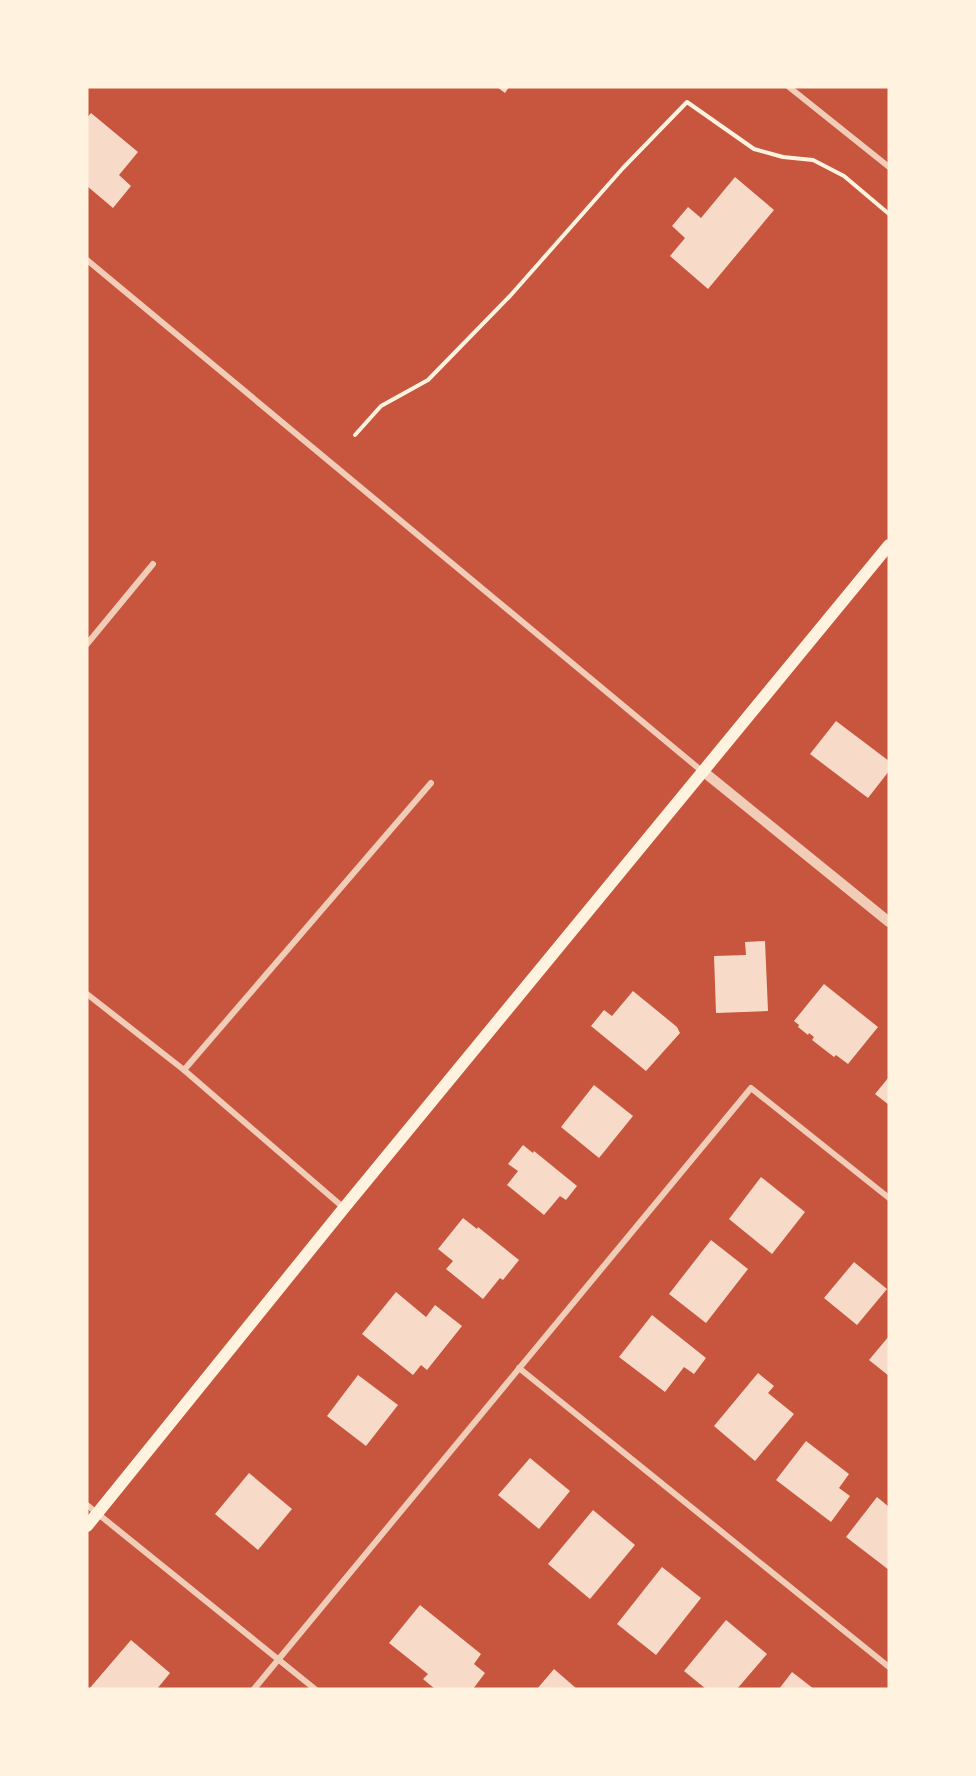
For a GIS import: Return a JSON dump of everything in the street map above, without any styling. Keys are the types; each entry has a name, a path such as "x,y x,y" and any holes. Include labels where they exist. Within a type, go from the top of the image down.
{"main road":[{"path":"87,1526 344,1208 889,545"}],"street":[{"path":"789,87 889,167"},
{"path":"89,262 704,772 889,922"},
{"path":"87,644 153,564"},
{"path":"184,1070 431,783"},
{"path":"87,994 184,1070 344,1208"},
{"path":"254,1689 751,1088 889,1198"},
{"path":"519,1368 889,1667"},
{"path":"87,1505 315,1689"}],"path":[{"path":"356,435 381,406 428,380 510,296 623,168 687,102 754,149 783,157 813,160 844,176 889,214"}],"building":[{"path":"497,87 509,87 505,93"},
{"path":"91,113 138,152 119,175 131,186 113,208 87,186 87,118"},
{"path":"735,177 774,210 708,289 670,256 685,238 672,226 688,207 701,218"},
{"path":"836,721 889,761 889,771 868,798 810,754"},
{"path":"765,941 768,1011 716,1013 714,956 746,955 745,942"},
{"path":"824,984 878,1027 848,1064 836,1055 834,1057 812,1040 814,1037 798,1027 799,1025 794,1021"},
{"path":"633,991 677,1027 680,1033 646,1071 591,1026 604,1010 612,1016"},
{"path":"889,1077 889,1105 875,1094"},
{"path":"594,1085 633,1116 599,1158 561,1127"},
{"path":"523,1145 533,1153 534,1151 577,1186 566,1200 560,1196 544,1215 507,1185 518,1171 508,1164"},
{"path":"761,1177 805,1212 772,1254 729,1219"},
{"path":"463,1218 477,1229 478,1227 519,1260 503,1280 500,1278 483,1299 446,1269 453,1261 438,1249"},
{"path":"711,1240 748,1269 706,1323 669,1294"},
{"path":"854,1262 887,1289 857,1325 824,1298"},
{"path":"396,1292 426,1317 435,1305 462,1326 427,1370 421,1365 413,1375 362,1334"},
{"path":"652,1315 706,1358 694,1374 684,1367 665,1392 619,1357"},
{"path":"889,1336 889,1376 869,1360"},
{"path":"758,1373 774,1386 768,1393 794,1414 755,1461 714,1426"},
{"path":"358,1375 398,1405 366,1446 327,1416"},
{"path":"806,1441 849,1474 839,1488 850,1496 831,1522 776,1480"},
{"path":"530,1458 570,1491 539,1529 498,1495"},
{"path":"249,1473 292,1509 258,1550 215,1514"},
{"path":"877,1497 889,1507 889,1570 846,1537"},
{"path":"593,1510 635,1545 590,1599 548,1564"},
{"path":"662,1567 701,1598 656,1655 617,1624"},
{"path":"420,1605 481,1654 474,1664 485,1673 473,1689 435,1689 423,1679 428,1674 389,1643"},
{"path":"726,1620 767,1654 737,1689 706,1689 684,1671"},
{"path":"131,1640 170,1673 157,1689 89,1689"},
{"path":"554,1669 577,1689 537,1689"},
{"path":"792,1672 814,1689 779,1689"}]}
